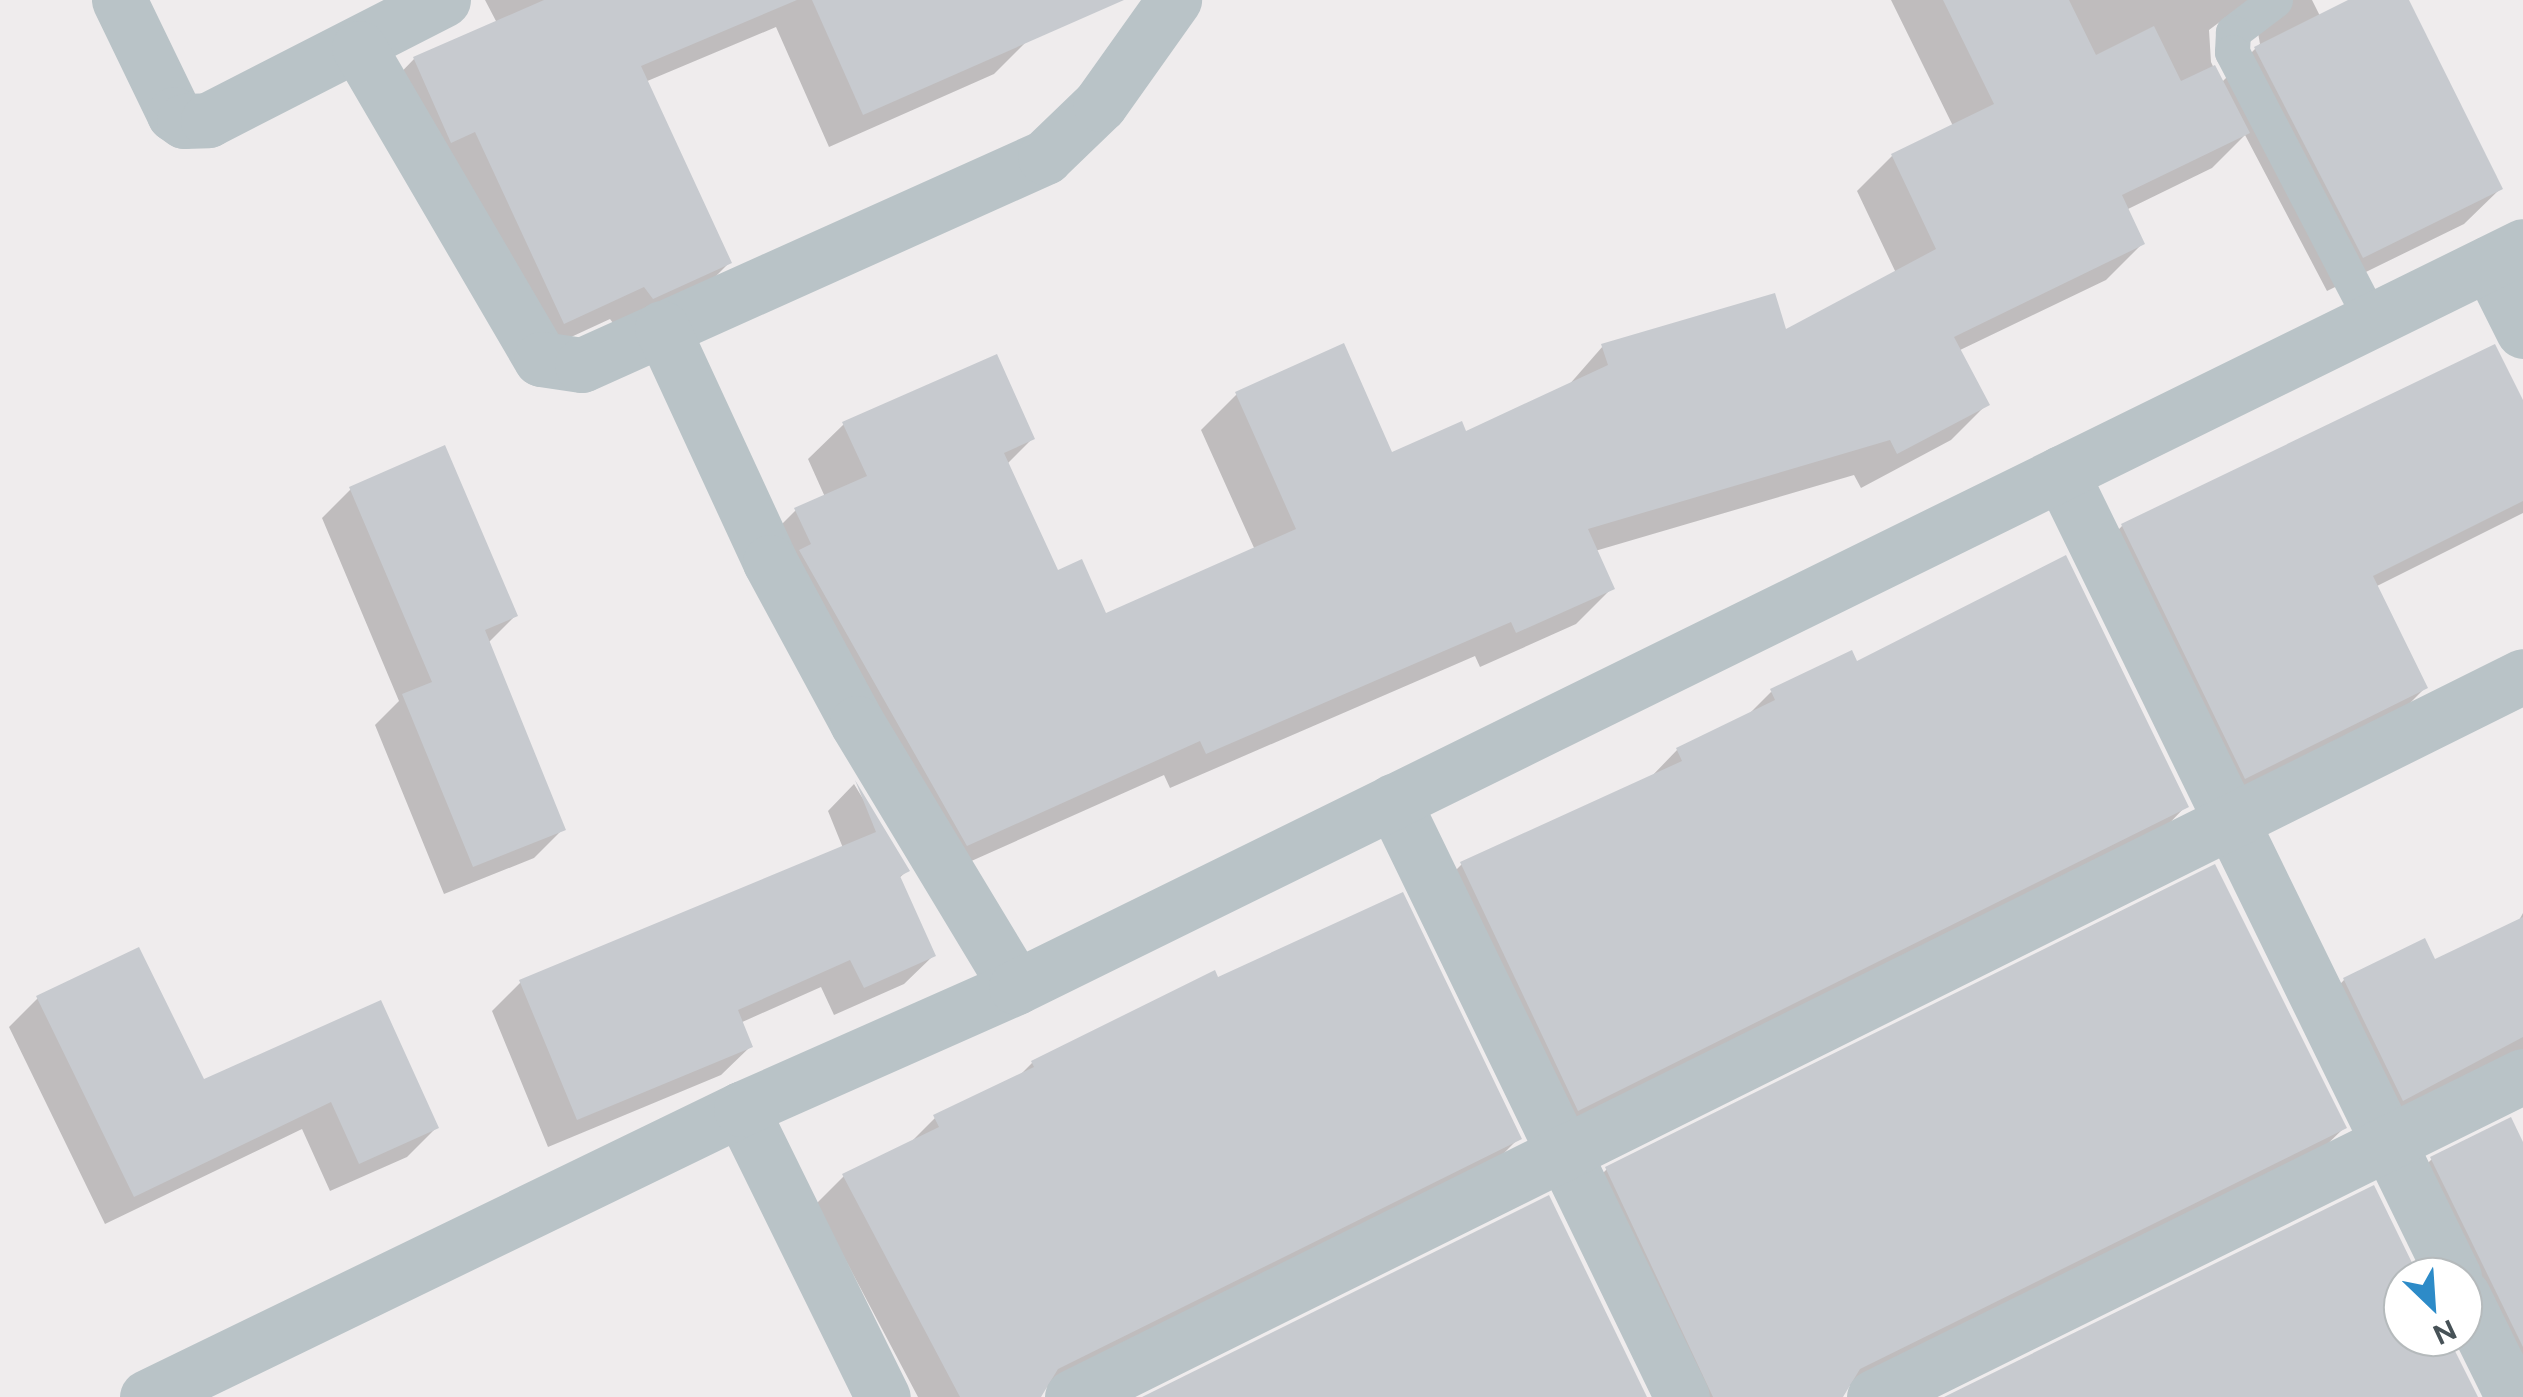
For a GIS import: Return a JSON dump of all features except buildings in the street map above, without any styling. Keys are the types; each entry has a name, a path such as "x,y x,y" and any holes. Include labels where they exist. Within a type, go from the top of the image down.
{"street":[{"path":"119,0 174,114 184,120 208,120 359,48 443,0"},
{"path":"359,48 542,359 582,365 1044,157 1100,104 1174,0"},
{"path":"147,1397 742,1109 1016,987 2506,255 2523,332"},
{"path":"662,328 770,562 857,722 1016,987"},
{"path":"2061,473 2444,1257"},
{"path":"1072,1397 1565,1157 2523,676"},
{"path":"1393,801 1682,1397"},
{"path":"1874,1397 2523,1076"},
{"path":"742,1109 883,1397"},
{"path":"2483,1337 2512,1397"}],"lane":[{"path":"2275,0 2233,32 2232,52 2372,320"}]}
